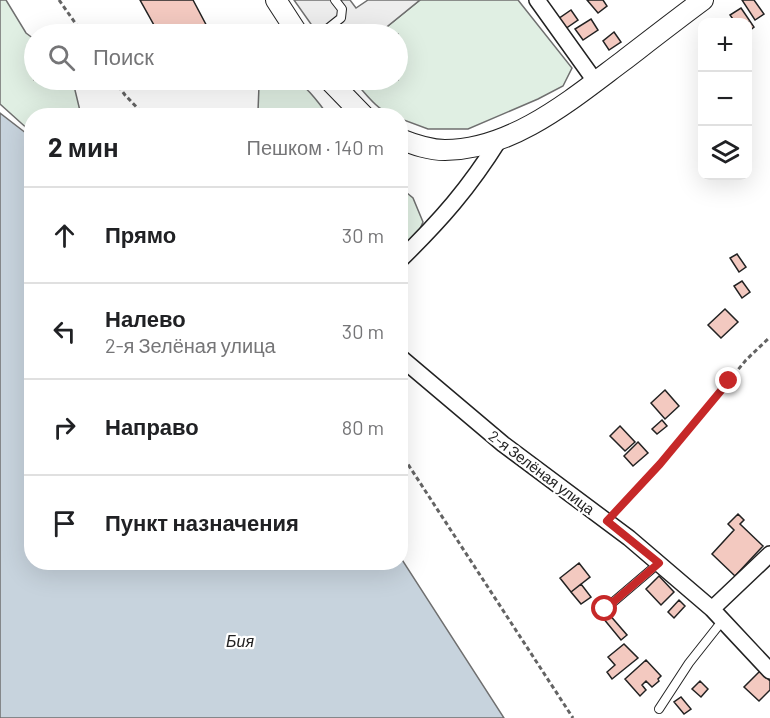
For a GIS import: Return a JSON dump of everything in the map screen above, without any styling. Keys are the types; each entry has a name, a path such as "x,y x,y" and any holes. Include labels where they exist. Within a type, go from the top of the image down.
{"main road":[{"path":"276,0 292,24"},
{"path":"408,142 444,150 469,148 499,140 531,123 596,81 703,0"},
{"path":"339,90 356,108"}],"street":[{"path":"537,0 596,81"},
{"path":"408,252 454,204 475,178 499,140"},
{"name":"2-я Зелёная улица","path":"408,364 503,444 607,521 659,563 717,615 770,671"},
{"path":"717,615 770,554"}],"lane":[{"path":"334,24 343,14 335,0"},
{"path":"605,609 659,563"},
{"path":"659,709 717,615"}],"path":[{"path":"59,0 76,24"},
{"path":"121,90 137,108"},
{"path":"607,521 660,464 747,360 770,337"},
{"path":"408,464 573,718"}],"green space":[{"path":"0,0 6,0 24,30 24,90 75,90 79,108 24,108 24,126 0,104"},
{"path":"420,0 518,0 572,68 563,86 468,129 428,129 408,122 408,108 380,108 362,90 408,90 408,24 390,24"},
{"path":"259,90 308,90 323,108 258,108"},
{"path":"408,194 413,198 423,222 409,254"}],"shaded area":[{"path":"294,0 350,0 356,8 368,0 420,0 390,24 311,24"}],"water":[{"name":"Бия","path":"0,113 24,132 24,570 408,569 504,718 0,718"}],"building":[{"path":"140,0 193,0 206,24 153,24"},
{"path":"587,0 603,0 607,6 598,13"},
{"path":"742,0 754,0 764,14 755,20"},
{"path":"741,8 748,18 732,18 730,15"},
{"path":"571,10 578,20 565,29 558,19"},
{"path":"591,19 598,30 583,40 575,29"},
{"path":"614,32 621,42 609,50 603,41"},
{"path":"737,254 746,267 739,272 730,258"},
{"path":"742,281 750,292 742,298 734,286"},
{"path":"725,309 738,322 721,338 708,325"},
{"path":"665,390 679,406 665,419 651,403"},
{"path":"662,420 667,426 657,434 652,429"},
{"path":"620,426 635,442 625,451 610,436"},
{"path":"638,442 648,453 633,466 624,456"},
{"path":"738,514 744,520 740,524 763,546 735,576 712,554 734,530 728,524"},
{"path":"579,563 590,577 571,592 560,578"},
{"path":"659,576 674,592 661,605 646,589"},
{"path":"581,584 591,597 581,604 571,592"},
{"path":"679,600 685,606 674,618 668,612"},
{"path":"608,613 627,635 621,640 603,618"},
{"path":"624,644 638,658 612,679 607,672 615,665 608,657"},
{"path":"646,660 661,676 652,687 646,681 642,685 646,690 640,696 625,679"},
{"path":"760,671 770,681 770,690 759,701 744,687"},
{"path":"700,681 708,689 701,697 692,689"},
{"path":"681,697 691,709 684,714 674,702"}],"route":[{"path":"605,609 659,563 607,521 660,464 729,381"}]}
